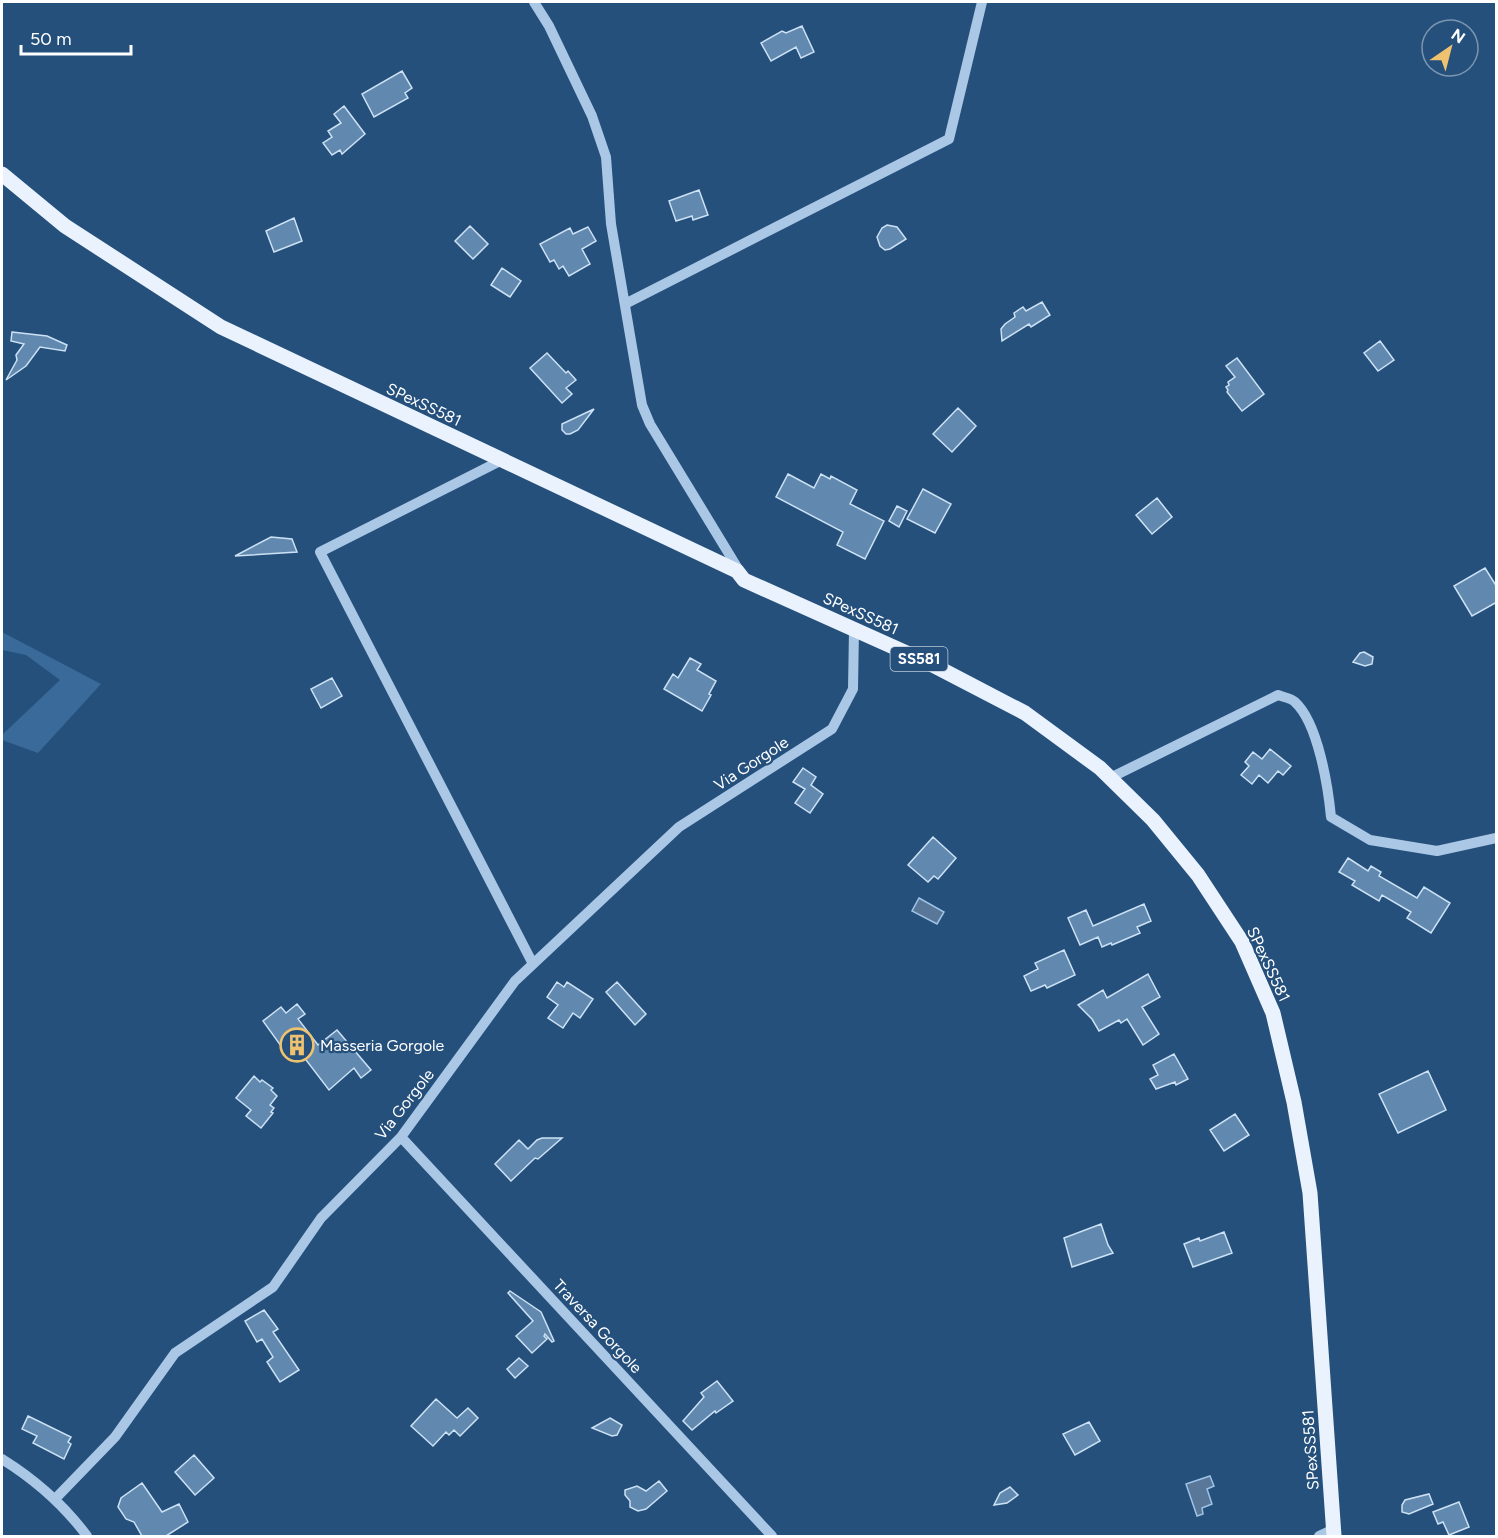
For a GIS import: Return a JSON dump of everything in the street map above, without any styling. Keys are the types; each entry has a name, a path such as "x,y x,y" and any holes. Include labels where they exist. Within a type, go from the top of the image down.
{"main road":[{"name":"SPexSS581","path":"2,174 65,226 221,327 737,571 744,580 929,663 1025,713 1100,768 1153,820 1198,874 1242,942 1273,1013 1294,1102 1310,1192 1334,1533"}],"street":[{"path":"534,2 549,26 592,116 606,157 611,224 642,405 650,424 744,580"},
{"path":"625,304 950,139 982,2"},
{"path":"502,460 320,552 533,964"},
{"name":"Via Gorgole","path":"55,1499 115,1437 175,1353 273,1287 321,1218 401,1137 515,981 679,827 832,729 853,689 854,630"},
{"path":"1110,778 1278,695 1294,701 1314,730 1329,797 1331,817 1370,840 1437,851 1497,838"},
{"name":"Traversa Gorgole","path":"401,1137 772,1536"},
{"path":"2,1459 55,1499 87,1536"},
{"path":"1319,1536 1334,1533"}],"shaded area":[{"path":"2,632 101,684 38,753 2,740 2,735 60,680 26,655 2,650"},
{"path":"919,898 944,912 937,924 912,911"},
{"path":"1210,1476 1214,1486 1207,1489 1212,1504 1202,1508 1203,1514 1197,1516 1186,1484"}],"building":[{"path":"802,26 814,52 801,58 796,47 771,61 761,43 782,31 786,33"},
{"path":"402,71 412,88 405,93 408,98 374,117 362,94"},
{"path":"344,106 365,134 342,154 340,150 332,155 323,143 332,137 328,131 341,123 334,114"},
{"path":"699,190 708,215 693,220 692,216 676,221 669,201"},
{"path":"294,218 302,241 274,252 266,231"},
{"path":"887,225 897,227 906,239 885,250 880,246 877,237 882,228"},
{"path":"470,226 488,244 473,259 455,241"},
{"path":"588,227 596,241 582,249 590,264 569,276 563,266 559,269 554,260 550,262 540,244 570,228 573,234"},
{"path":"502,268 521,281 510,297 491,285"},
{"path":"1042,302 1050,315 1031,327 1029,324 1002,341 1001,329 1015,317 1014,313 1023,307 1026,311"},
{"path":"12,332 47,336 67,345 65,351 40,347 26,366 6,380 17,360 16,355 24,344 11,341"},
{"path":"1380,341 1394,360 1378,371 1364,353"},
{"path":"547,353 576,380 566,388 572,394 562,403 530,368"},
{"path":"1237,358 1264,394 1242,411 1227,392 1226,387 1229,385 1228,382 1235,377 1226,366"},
{"path":"958,408 976,426 952,452 933,434"},
{"path":"594,409 578,430 566,434 562,430 562,424"},
{"path":"788,474 814,488 821,474 830,479 831,476 857,490 850,504 884,521 865,559 837,545 843,532 776,497"},
{"path":"923,489 951,504 935,533 907,519"},
{"path":"1157,498 1172,517 1152,534 1136,515"},
{"path":"897,506 907,511 899,527 889,521"},
{"path":"271,537 292,539 297,552 235,556"},
{"path":"1485,568 1497,587 1497,602 1472,616 1454,586"},
{"path":"1364,652 1373,657 1372,664 1365,666 1353,662 1360,653"},
{"path":"690,658 701,664 697,670 716,681 702,711 664,689 673,674 678,678"},
{"path":"332,678 342,696 321,708 311,689"},
{"path":"1270,749 1291,766 1283,775 1278,771 1268,783 1259,775 1252,784 1241,775 1249,766 1245,762 1253,752 1262,759"},
{"path":"803,768 816,777 811,785 823,794 810,813 795,803 805,789 793,782"},
{"path":"933,837 956,858 938,879 934,876 928,882 908,865"},
{"path":"1348,858 1368,871 1371,866 1381,872 1379,876 1417,898 1424,887 1450,903 1431,933 1407,918 1411,912 1382,895 1379,901 1352,885 1355,881 1339,872"},
{"path":"1144,904 1151,921 1137,927 1140,933 1102,947 1098,937 1080,945 1068,918 1086,910 1093,926"},
{"path":"1064,950 1075,975 1047,988 1045,985 1031,991 1024,976 1038,969 1035,963"},
{"path":"1148,974 1160,997 1142,1007 1159,1034 1143,1045 1127,1019 1121,1023 1119,1020 1099,1031 1092,1019 1078,1005 1103,990 1107,998"},
{"path":"557,982 564,987 567,982 593,999 580,1018 573,1013 563,1028 548,1018 558,1005 547,997"},
{"path":"617,982 646,1014 635,1025 606,992"},
{"name":"Masseria Gorgole","path":"297,1004 305,1014 298,1019 318,1045 337,1030 371,1070 361,1078 354,1068 329,1090 300,1052 291,1060 263,1021 281,1007 286,1013"},
{"path":"1174,1054 1188,1079 1176,1085 1175,1082 1156,1089 1150,1079 1158,1075 1153,1065"},
{"path":"1428,1071 1446,1110 1398,1133 1379,1094"},
{"path":"254,1076 260,1082 262,1080 273,1088 271,1090 277,1096 270,1105 274,1108 271,1112 273,1113 261,1128 246,1116 251,1110 236,1098"},
{"path":"1235,1114 1249,1135 1224,1151 1210,1130"},
{"path":"542,1138 562,1138 538,1159 535,1158 511,1181 495,1164 519,1140 528,1149"},
{"path":"1101,1224 1113,1253 1072,1267 1064,1238"},
{"path":"1224,1232 1232,1253 1193,1267 1184,1244"},
{"path":"510,1291 541,1312 554,1341 552,1342 545,1334 547,1339 532,1353 516,1336 533,1321 508,1293"},
{"path":"264,1310 278,1329 273,1332 299,1370 280,1382 267,1362 273,1357 262,1339 257,1342 245,1321"},
{"path":"519,1358 528,1366 515,1378 507,1369"},
{"path":"717,1381 733,1401 716,1413 715,1411 692,1430 683,1421 704,1397 701,1393"},
{"path":"436,1399 457,1418 468,1408 478,1418 460,1436 454,1430 449,1435 446,1432 433,1446 411,1426"},
{"path":"28,1416 71,1437 68,1442 71,1444 64,1459 33,1443 37,1436 22,1429"},
{"path":"610,1418 622,1425 617,1435 612,1436 592,1428"},
{"path":"1089,1422 1100,1441 1075,1455 1063,1434"},
{"path":"194,1455 214,1478 195,1495 175,1472"},
{"path":"659,1481 667,1491 646,1509 638,1511 630,1507 625,1490 637,1486 646,1491"},
{"path":"142,1483 162,1512 179,1504 188,1522 166,1536 142,1536 134,1522 126,1519 118,1507 121,1498"},
{"path":"1010,1487 1018,1495 1007,1503 994,1505 1000,1493"},
{"path":"1429,1494 1433,1504 1409,1514 1402,1512 1405,1500"},
{"path":"1459,1502 1469,1527 1449,1535 1443,1522 1438,1524 1433,1512"}],"place":[{"name":"Masseria Gorgole","path":"297,1045"}]}
